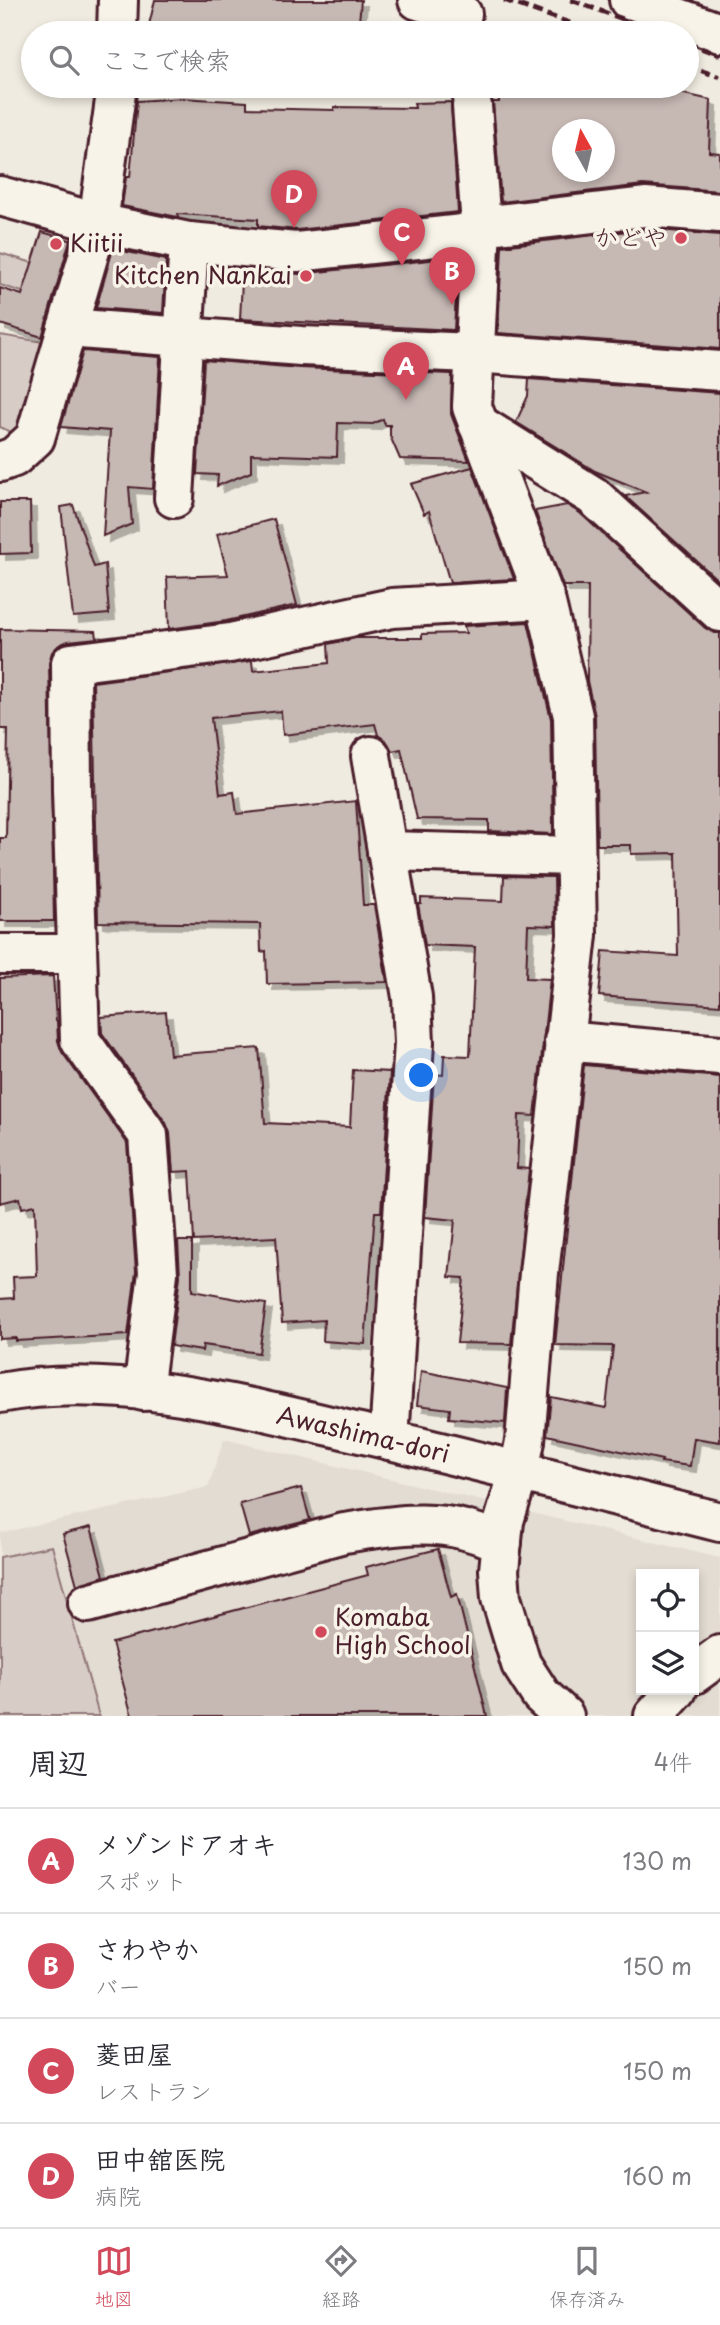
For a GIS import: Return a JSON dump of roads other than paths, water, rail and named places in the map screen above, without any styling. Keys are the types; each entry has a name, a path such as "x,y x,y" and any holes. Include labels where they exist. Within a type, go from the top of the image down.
{"street":[{"path":"117,21 118,0"},
{"path":"418,0 462,14"},
{"path":"629,0 687,21"},
{"path":"699,25 720,33"},
{"path":"0,462 14,457 34,438 98,223 115,98"},
{"path":"472,106 481,226 472,407 545,598 573,716 577,934 538,1273 524,1441 519,1472 505,1521 499,1570 501,1598 521,1664 541,1695 565,1716"},
{"path":"0,196 98,223 189,242 297,252 463,234 481,226 645,207 720,213"},
{"path":"174,498 189,242"},
{"path":"67,328 301,346 474,353 720,371"},
{"path":"478,425 593,496 720,612"},
{"path":"142,1391 158,1273 148,1135 80,1040 71,663 230,643 393,608 545,598"},
{"path":"371,756 412,997 414,1043 389,1440"},
{"path":"387,851 574,856"},
{"path":"0,954 76,954"},
{"path":"564,1041 720,1055"},
{"name":"Awashima-dori","path":"0,1393 77,1385 218,1401 389,1440 720,1522"},
{"path":"88,1603 344,1534 387,1526 428,1525 464,1529 502,1542"},
{"path":"699,1671 720,1656"},
{"path":"653,1716 672,1695"}],"railway":[{"path":"504,0 564,21"},
{"path":"571,0 628,21"},
{"path":"699,47 720,55"},
{"path":"699,70 720,77"}],"place":[{"name":"田中舘医院","path":"294,228"},
{"name":"かどや","path":"681,238"},
{"name":"Kiitii","path":"56,244"},
{"name":"菱田屋","path":"402,266"},
{"name":"Kitchen Nankai","path":"306,276"},
{"name":"さわやか","path":"452,305"},
{"name":"メゾンドアオキ","path":"406,400"},
{"name":"Komaba High School","path":"321,1632"}]}
